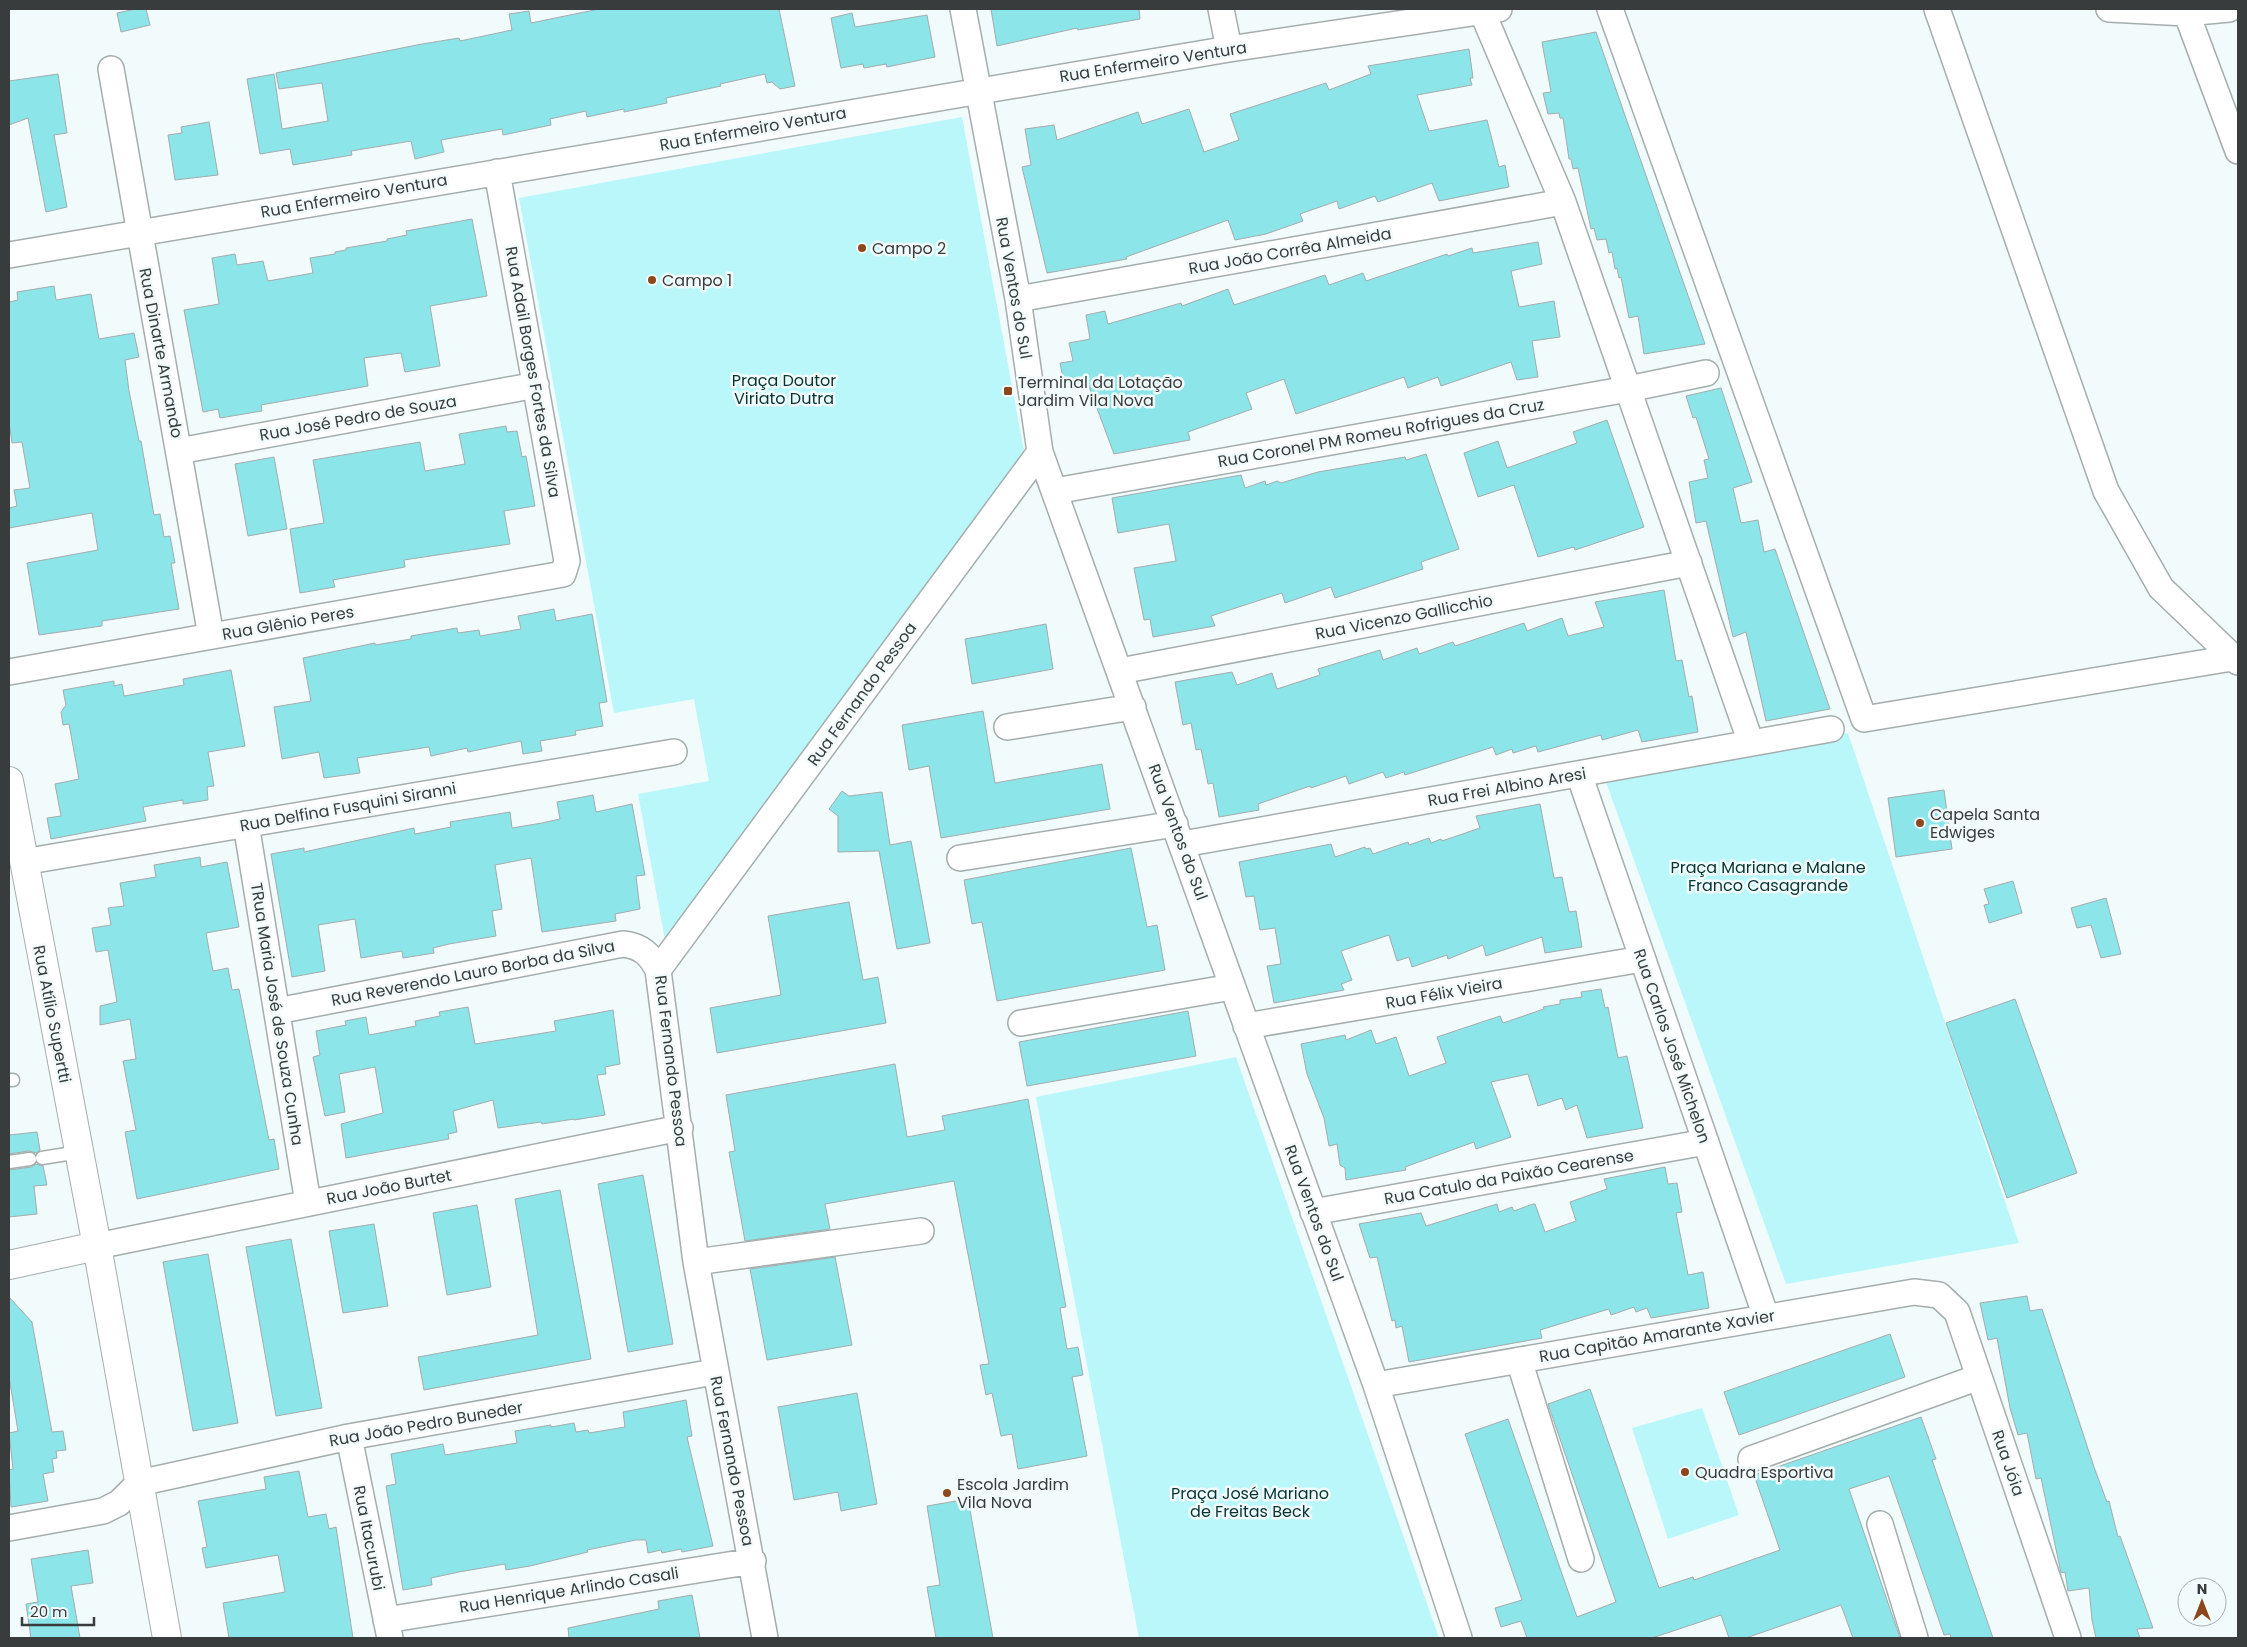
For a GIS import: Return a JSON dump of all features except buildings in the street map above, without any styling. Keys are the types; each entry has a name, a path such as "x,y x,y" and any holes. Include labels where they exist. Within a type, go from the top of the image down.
{"street":[{"name":"Rua Ventos do Sul","path":"962,9 1018,299 1040,452 1376,1385 1459,1638"},
{"path":"1221,9 1229,49"},
{"path":"1610,9 1864,719 2236,659"},
{"path":"1937,9 2106,491 2161,588 2236,659"},
{"path":"2109,9 2185,11 2229,9"},
{"name":"Rua Enfermeiro Ventura","path":"9,255 1229,49 1487,10"},
{"path":"1487,10 1563,202 1751,744"},
{"path":"2185,11 2238,150"},
{"name":"Rua Dinarte Armando","path":"111,69 138,233 180,451 212,636"},
{"name":"Rua Adail Borges Fortes da Silva","path":"497,172 567,562 566,571"},
{"name":"Rua João Corrêa Almeida","path":"1018,299 1563,202"},
{"name":"Rua Coronel PM Romeu Rofrigues da Cruz","path":"1055,492 1628,389 1706,372"},
{"name":"Rua José Pedro de Souza","path":"180,451 536,385"},
{"name":"Rua Fernando Pessoa","path":"765,1638 753,1561 714,1372 696,1262 658,970 1040,452"},
{"name":"Rua Vicenzo Gallicchio","path":"1120,671 1689,563"},
{"name":"Rua Glênio Peres","path":"9,672 558,576 566,571"},
{"path":"1007,727 1133,707"},
{"name":"Rua Frei Albino Aresi","path":"960,858 1179,834 1579,774 1831,729"},
{"name":"Rua Delfina Fusquini Siranni","path":"23,862 674,752"},
{"name":"Rua Carlos José Michelon","path":"1579,774 1766,1317"},
{"name":"Rua Atílio Supertti","path":"9,781 97,1246 167,1638"},
{"name":"TRua Maria José de Souza Cunha","path":"246,824 308,1203"},
{"name":"Rua Reverendo Lauro Borba da Silva","path":"276,1011 623,944 641,948 651,955 658,970"},
{"name":"Rua Félix Vieira","path":"1246,1026 1642,960"},
{"path":"1021,1023 1232,987"},
{"name":"Rua João Burtet","path":"97,1246 680,1128"},
{"name":"Rua Catulo da Paixão Cearense","path":"1313,1212 1706,1142"},
{"path":"696,1262 921,1231"},
{"path":"9,1265 97,1246"},
{"name":"Rua Capitão Amarante Xavier","path":"1376,1385 1914,1292 1939,1295"},
{"name":"Rua Jóia","path":"1939,1295 1956,1312 2068,1638"},
{"path":"1520,1360 1581,1559"},
{"name":"Rua João Pedro Buneder","path":"139,1483 349,1437 714,1372"},
{"path":"1751,1459 1979,1377"},
{"name":"Rua Itacurubi","path":"349,1437 388,1629"},
{"path":"9,1528 103,1511 119,1503 139,1483"},
{"path":"1880,1524 1915,1638"},
{"name":"Rua Henrique Arlindo Casali","path":"388,1629 753,1561"}],"lane":[{"path":"9,1162 79,1152"}],"green space":[{"name":"Praça Doutor Viriato Dutra","path":"962,117 1024,451 666,945 638,794 709,781 694,699 614,713 519,198"},
{"name":"Praça Mariana e Malane Franco Casagrande","path":"1848,733 2019,1243 1786,1284 1606,782"},
{"name":"Praça José Mariano de Freitas Beck","path":"1236,1057 1439,1638 1139,1638 1036,1097"},
{"name":"Quadra Esportiva","path":"1702,1408 1739,1515 1668,1539 1632,1428"}],"place":[{"name":"Campo 2","path":"862,248"},
{"name":"Campo 1","path":"652,280"},
{"name":"Terminal da Lotação Jardim Vila Nova","path":"1008,391"},
{"name":"Capela Santa Edwiges","path":"1920,823"},
{"name":"Quadra Esportiva","path":"1685,1472"},
{"name":"Escola Jardim Vila Nova","path":"947,1493"}]}
